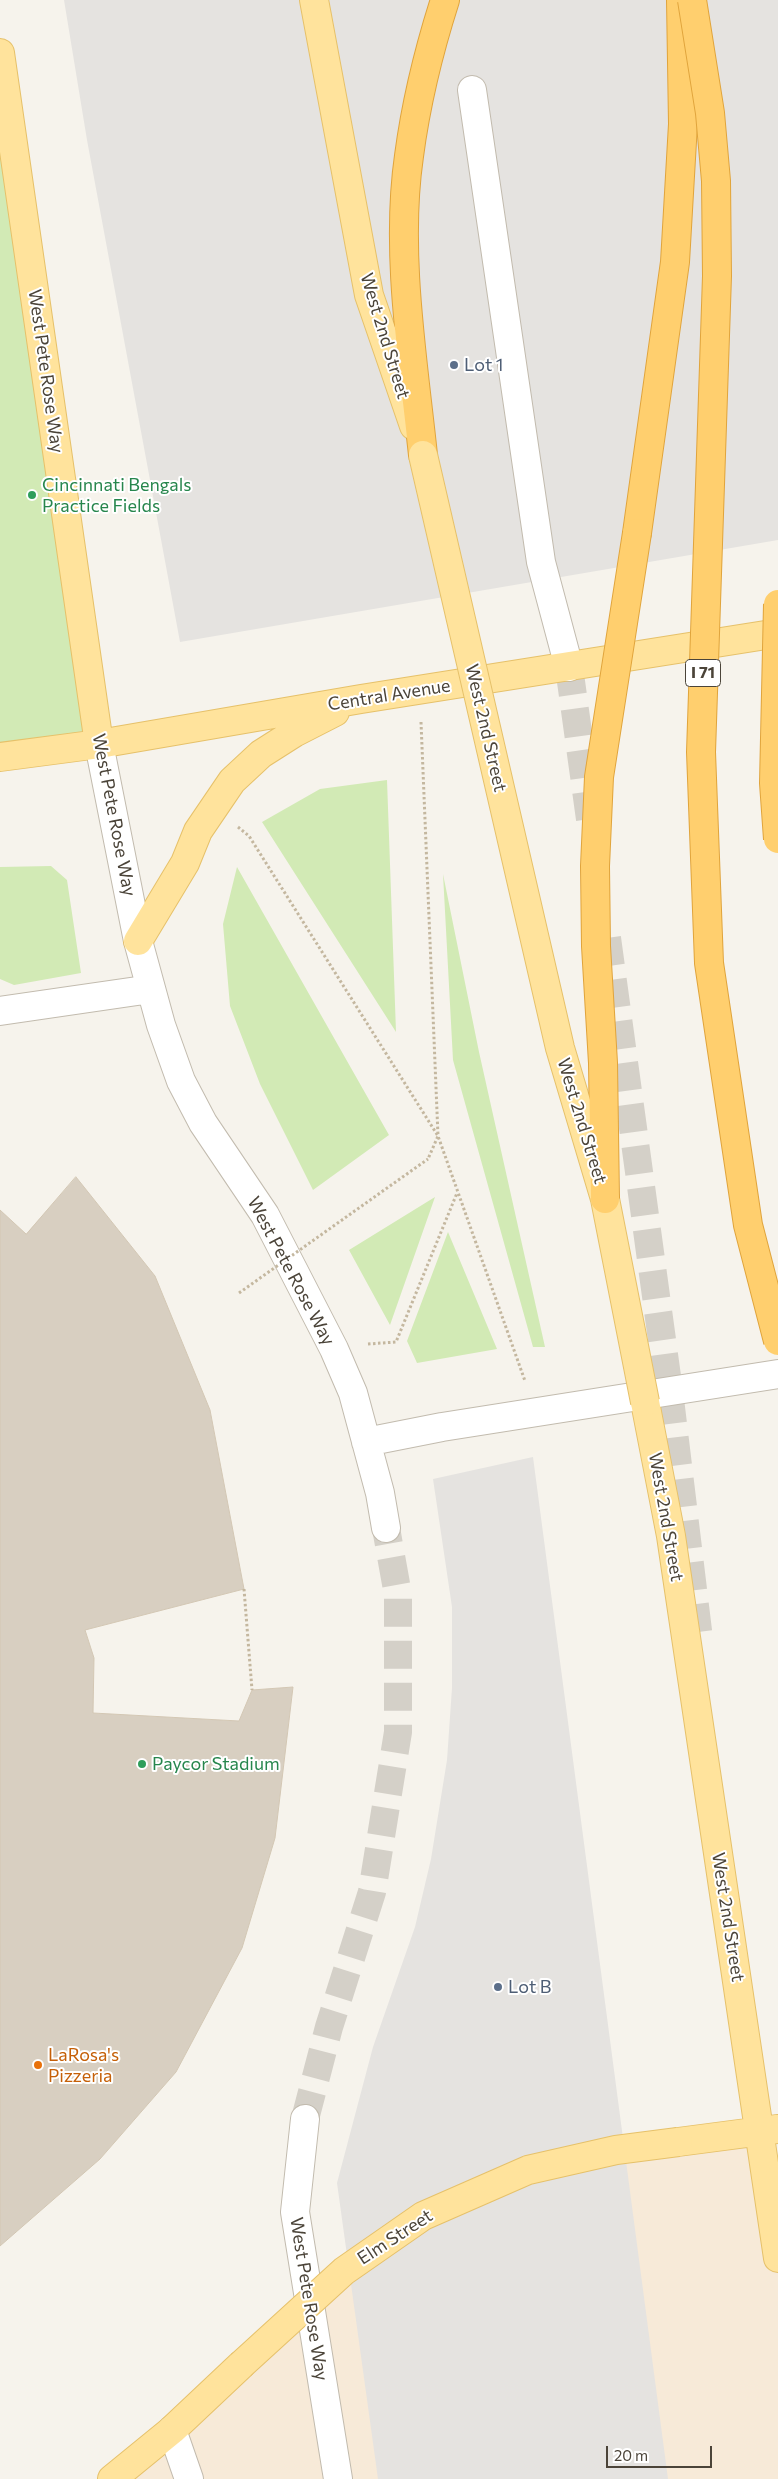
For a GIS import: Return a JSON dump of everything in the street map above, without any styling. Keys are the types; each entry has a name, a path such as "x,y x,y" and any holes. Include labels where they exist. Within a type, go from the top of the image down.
{"highway":[{"path":"424,455 407,311 405,232 409,157 422,86 445,0"},
{"path":"605,1199 603,1063 596,946 595,866 599,777 675,262 683,124 681,0"},
{"name":"I 71","path":"692,0 710,113 716,181 717,276 701,752 709,963 748,1225 778,1341"},
{"path":"778,604 774,783 778,839"}],"main road":[{"name":"West 2nd Street","path":"314,0 370,296 424,455 560,1048 605,1199 671,1536 737,1982 769,2129 778,2258"},
{"name":"West Pete Rose Way","path":"0,53 100,744"},
{"name":"Central Avenue","path":"0,757 100,744 361,699 778,634"},
{"path":"138,941 185,862 198,831 232,781 261,754 294,733 361,699"},
{"name":"Elm Street","path":"112,2479 172,2430 344,2272 423,2216 528,2170 616,2150 769,2129"}],"street":[{"path":"472,90 541,562 569,667"},
{"name":"West Pete Rose Way","path":"100,744 138,941 161,1025 185,1089 202,1123 265,1215 334,1349 353,1393 380,1494 386,1528"},
{"path":"0,1012 151,989"},
{"path":"366,1442 442,1427 778,1374"},
{"name":"West Pete Rose Way","path":"305,2118 294,2212 338,2479"},
{"path":"172,2430 189,2479"}],"path":[{"path":"239,1293 428,1158 438,1136 420,690"},
{"path":"231,822 249,836 438,1136 513,1349 538,1412"},
{"path":"334,1349 378,1342 396,1342 457,1192"},
{"path":"244,1589 252,1690"}],"shaded area":[{"name":"Lot 1","path":"64,0 778,0 778,540 180,642 87,140"},
{"name":"Lot B","path":"533,1457 668,2479 378,2479 337,2183 373,2047 415,1927 431,1859 447,1760 452,1688 452,1607 433,1479"},
{"path":"759,2130 778,2258 778,2479 112,2479 344,2271 528,2170"}],"green space":[{"name":"Cincinnati Bengals Practice Fields","path":"0,53 99,744 0,757"},
{"path":"387,780 396,1032 262,822 320,789"},
{"path":"51,866 67,880 81,973 14,985 0,979 0,867"},
{"path":"237,867 389,1135 313,1190 260,1084 230,1006 223,924"},
{"path":"443,874 479,1052 545,1347 533,1347 453,1060"},
{"path":"435,1197 390,1325 349,1250"},
{"path":"448,1232 497,1349 417,1363 407,1341"}],"building":[{"name":"Paycor Stadium","path":"76,1177 155,1276 210,1410 244,1589 85,1630 94,1658 93,1713 239,1721 252,1690 293,1687 275,1838 242,1948 176,2072 100,2159 0,2246 0,1210 26,1234"}],"tunnel":[{"path":"569,667 590,819"},
{"path":"607,938 669,1391 699,1639"},
{"path":"305,2119 329,2027 372,1892 398,1732 398,1595 386,1528"}],"place":[{"name":"Lot 1","path":"454,365"},
{"name":"Cincinnati Bengals Practice Fields","path":"32,495"},
{"name":"Paycor Stadium","path":"142,1764"},
{"name":"Lot B","path":"498,1987"},
{"name":"LaRosa's Pizzeria","path":"38,2065"}]}
